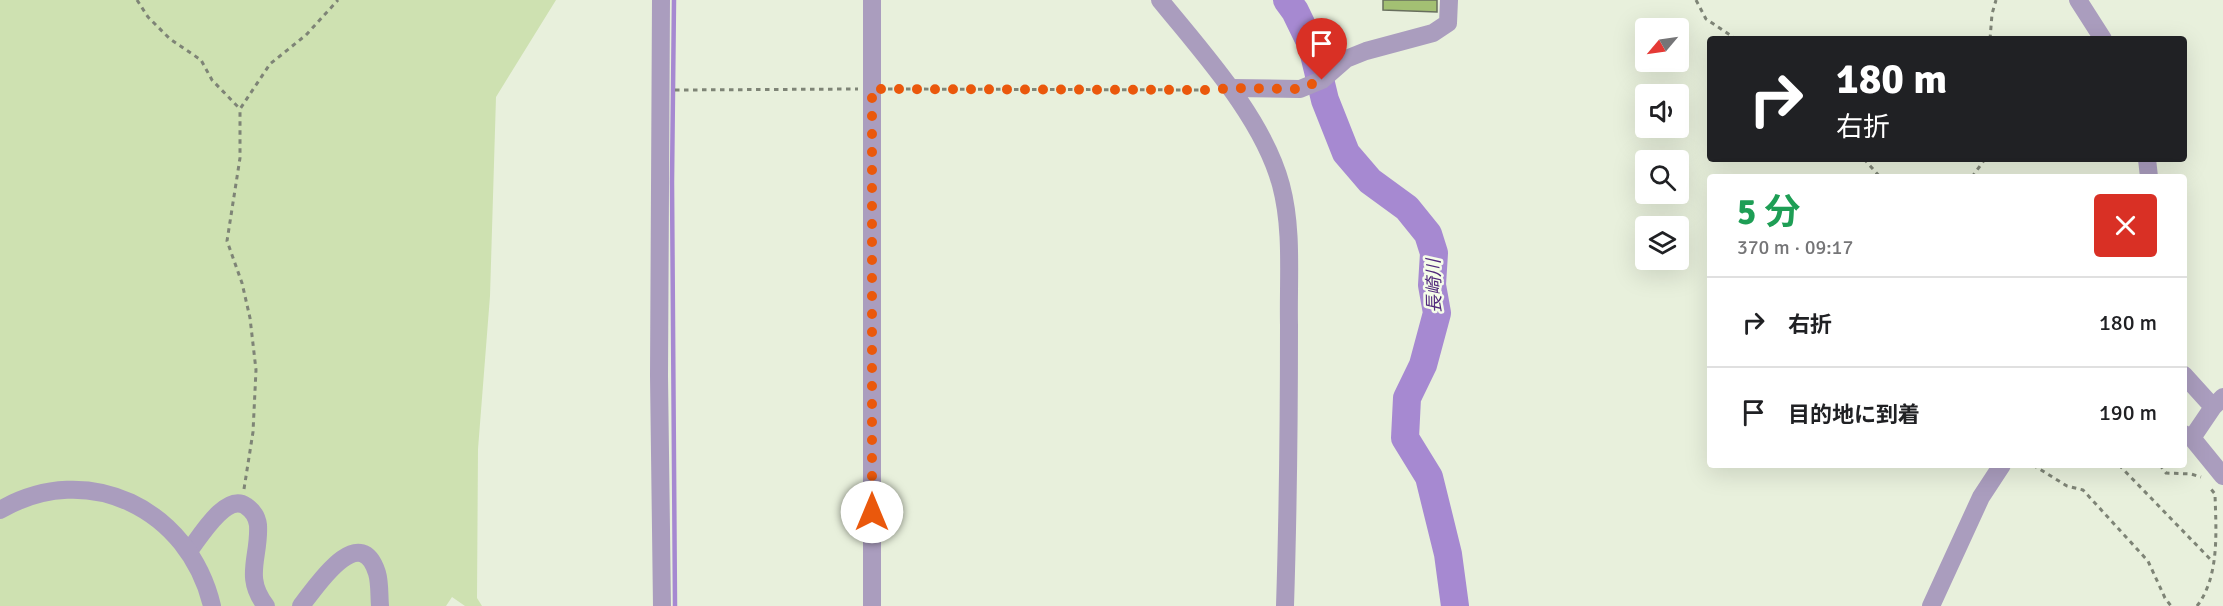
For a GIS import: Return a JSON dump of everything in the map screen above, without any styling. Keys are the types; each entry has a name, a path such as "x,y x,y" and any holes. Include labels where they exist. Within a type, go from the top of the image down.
{"street":[{"path":"661,0 659,376 662,606"},
{"path":"872,0 872,606"},
{"path":"1160,0 1231,88 1261,137 1281,184 1287,222 1290,451 1285,606"},
{"path":"1231,88 1300,89 1322,80 1347,59 1366,51 1442,29 1448,23 1449,0"},
{"path":"2078,0 2101,36"},
{"path":"2187,377 2218,402 2188,436 2223,476"},
{"path":"1931,606 1981,497 2000,468"},
{"path":"0,510 17,500 74,490 107,494 144,508 167,526 189,551 207,588 212,606"},
{"path":"189,551 221,510 229,504 242,503 251,510 258,523 253,575 256,594 266,606"},
{"path":"301,606 333,565 347,555 361,554 372,560 378,575 380,606"}],"path":[{"path":"137,0 148,17 170,39 201,60 212,80 240,109"},
{"path":"242,503 253,432 256,370 242,283 227,241 240,158 240,109 270,64 306,35 338,0"},
{"path":"1696,0 1706,19 1732,36"},
{"path":"1990,36 1996,0"},
{"path":"676,90 1212,90 1231,88"},
{"path":"1867,162 1877,174"},
{"path":"2039,468 2067,486 2083,490 2148,561 2171,606"},
{"path":"2122,468 2213,561"},
{"path":"2162,468 2166,473 2200,476 2208,483 2214,494 2216,529 2211,578 2205,595 2197,606"}],"green space":[{"path":"0,0 556,0 496,97 490,296 478,449 477,598 482,606 465,606 452,597 446,606 0,606"}],"building":[{"path":"1383,0 1437,0 1437,12 1383,10"}],"waterway":[{"path":"674,0 672,182 675,606"},
{"name":"長崎川","path":"1287,0 1312,46 1325,100 1346,153 1370,181 1407,208 1428,234 1434,253 1432,285 1437,313 1423,365 1407,398 1405,438 1429,477 1448,554 1455,606"}],"route":[{"path":"872,512 872,89 1300,89 1322,80"}]}
